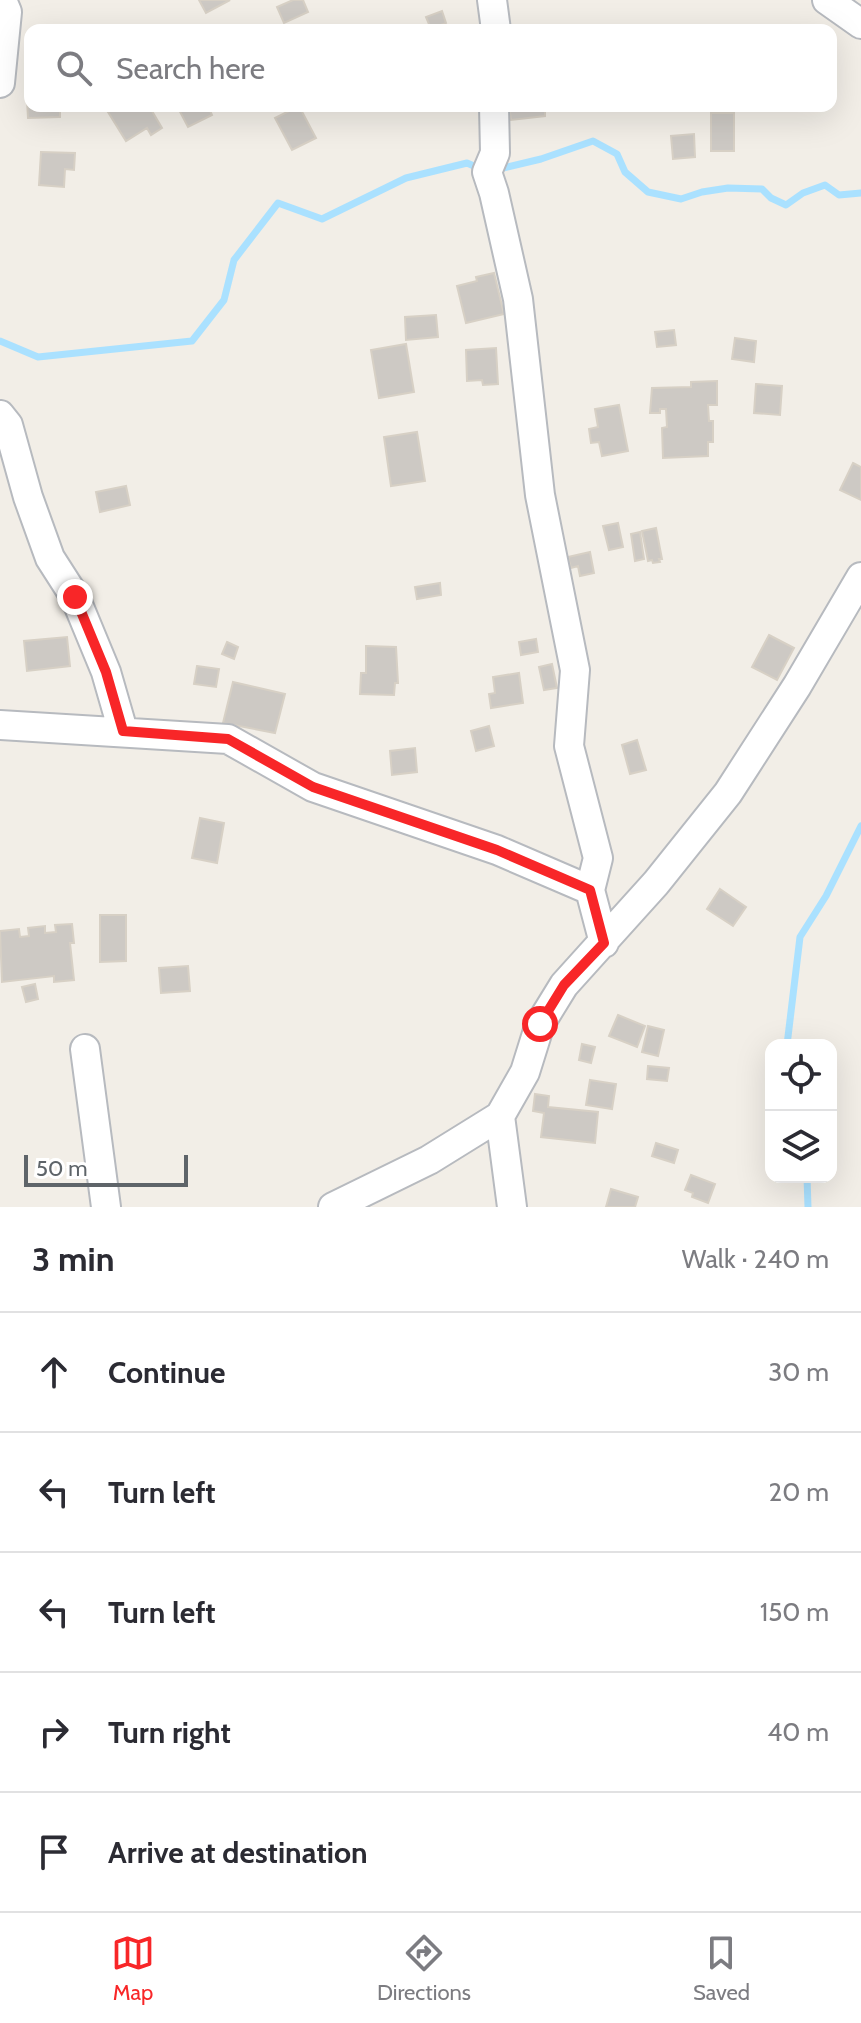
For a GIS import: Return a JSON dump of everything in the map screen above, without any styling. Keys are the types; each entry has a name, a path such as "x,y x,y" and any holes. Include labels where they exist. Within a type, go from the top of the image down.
{"street":[{"path":"0,83 7,12 2,0"},
{"path":"492,0 495,24"},
{"path":"827,0 861,24"},
{"path":"494,112 495,153 487,172 518,299 540,495 575,670 569,746 598,858 590,890 604,943"},
{"path":"0,415 8,425 28,497 50,558 75,597 106,672 123,731"},
{"path":"333,1207 429,1160 500,1116 525,1072 540,1024 564,985 656,883 728,793 797,686 861,577"},
{"path":"0,725 228,739 313,787 497,850 590,890"},
{"path":"85,1049 106,1207"},
{"path":"500,1116 512,1207"}],"building":[{"path":"199,0 230,0 206,13"},
{"path":"293,0 303,0 308,12 284,23 277,7"},
{"path":"442,11 446,23 429,24 426,17"},
{"path":"28,112 60,112 60,117 28,118"},
{"path":"108,112 153,112 162,128 151,135 147,128 126,141"},
{"path":"180,112 211,112 212,115 188,127"},
{"path":"287,112 302,112 316,138 292,150 275,118"},
{"path":"510,112 545,112 545,116 511,120"},
{"path":"711,113 734,113 734,151 711,151"},
{"path":"694,134 695,157 673,159 671,136"},
{"path":"41,152 75,153 74,170 65,169 64,187 39,185"},
{"path":"494,273 504,314 466,323 457,286"},
{"path":"436,315 438,337 406,340 405,317"},
{"path":"674,330 676,345 657,347 655,332"},
{"path":"735,338 756,341 754,362 732,359"},
{"path":"406,344 414,392 379,398 371,350"},
{"path":"496,348 498,384 483,385 482,380 467,381 466,350"},
{"path":"717,381 717,405 708,405 709,421 713,421 713,442 708,442 708,456 663,458 662,428 667,427 666,409 660,409 660,413 650,413 652,388 691,387 691,382"},
{"path":"756,384 782,386 780,415 754,413"},
{"path":"619,405 628,451 602,456 599,442 591,443 589,429 598,427 595,409"},
{"path":"417,432 425,481 391,486 384,437"},
{"path":"853,463 861,467 861,500 840,490"},
{"path":"126,486 130,505 100,512 96,492"},
{"path":"618,523 623,547 609,550 603,526"},
{"path":"656,528 662,559 653,563 652,560 648,561 642,531"},
{"path":"640,532 644,559 635,561 631,534"},
{"path":"590,552 594,573 580,576 578,566 571,568 568,557"},
{"path":"440,583 441,595 417,599 415,587"},
{"path":"769,635 794,648 777,680 752,667"},
{"path":"67,637 70,666 27,671 24,641"},
{"path":"536,639 538,652 521,655 519,642"},
{"path":"227,642 238,647 234,659 222,654"},
{"path":"366,646 396,647 398,683 395,683 394,695 360,694 361,673 366,673"},
{"path":"552,664 557,688 544,690 539,667"},
{"path":"197,666 219,669 216,687 194,684"},
{"path":"519,673 523,703 491,708 489,694 495,693 493,677"},
{"path":"233,682 285,694 275,733 223,723"},
{"path":"489,726 494,746 476,751 471,731"},
{"path":"637,740 646,770 630,774 622,745"},
{"path":"415,748 417,772 392,775 390,751"},
{"path":"200,818 224,823 217,863 192,858"},
{"path":"720,889 746,907 733,926 707,909"},
{"path":"100,915 126,915 126,961 100,962"},
{"path":"72,924 74,943 70,943 74,980 54,982 54,976 2,982 0,931 19,929 20,937 29,936 28,928 45,926 45,933 56,932 55,925"},
{"path":"188,966 190,991 161,993 159,968"},
{"path":"35,984 38,999 26,1002 22,987"},
{"path":"618,1015 645,1026 637,1047 609,1036"},
{"path":"648,1026 664,1030 658,1056 642,1052"},
{"path":"582,1044 595,1047 591,1063 579,1060"},
{"path":"648,1066 669,1068 667,1081 647,1079"},
{"path":"590,1080 616,1084 612,1109 586,1105"},
{"path":"535,1094 549,1096 548,1107 598,1112 595,1143 541,1137 544,1113 533,1111"},
{"path":"656,1143 678,1150 674,1163 652,1156"},
{"path":"691,1175 715,1184 708,1203 692,1197 693,1193 685,1190"},
{"path":"611,1189 638,1197 635,1207 606,1207"}],"waterway":[{"path":"495,170 541,159 593,141 617,154 625,172 648,192 681,199 728,188 762,189 771,198 786,205 803,193 825,185 839,195 861,193"},
{"path":"0,341 38,357 192,341 224,300 234,260 278,203 322,219 406,178 467,163 483,170"},
{"path":"788,1039 800,937 826,896 861,826"},
{"path":"807,1183 808,1207"}],"route":[{"path":"75,597 106,672 123,731 228,739 313,787 497,850 590,890 604,943 564,985 540,1024"}]}
